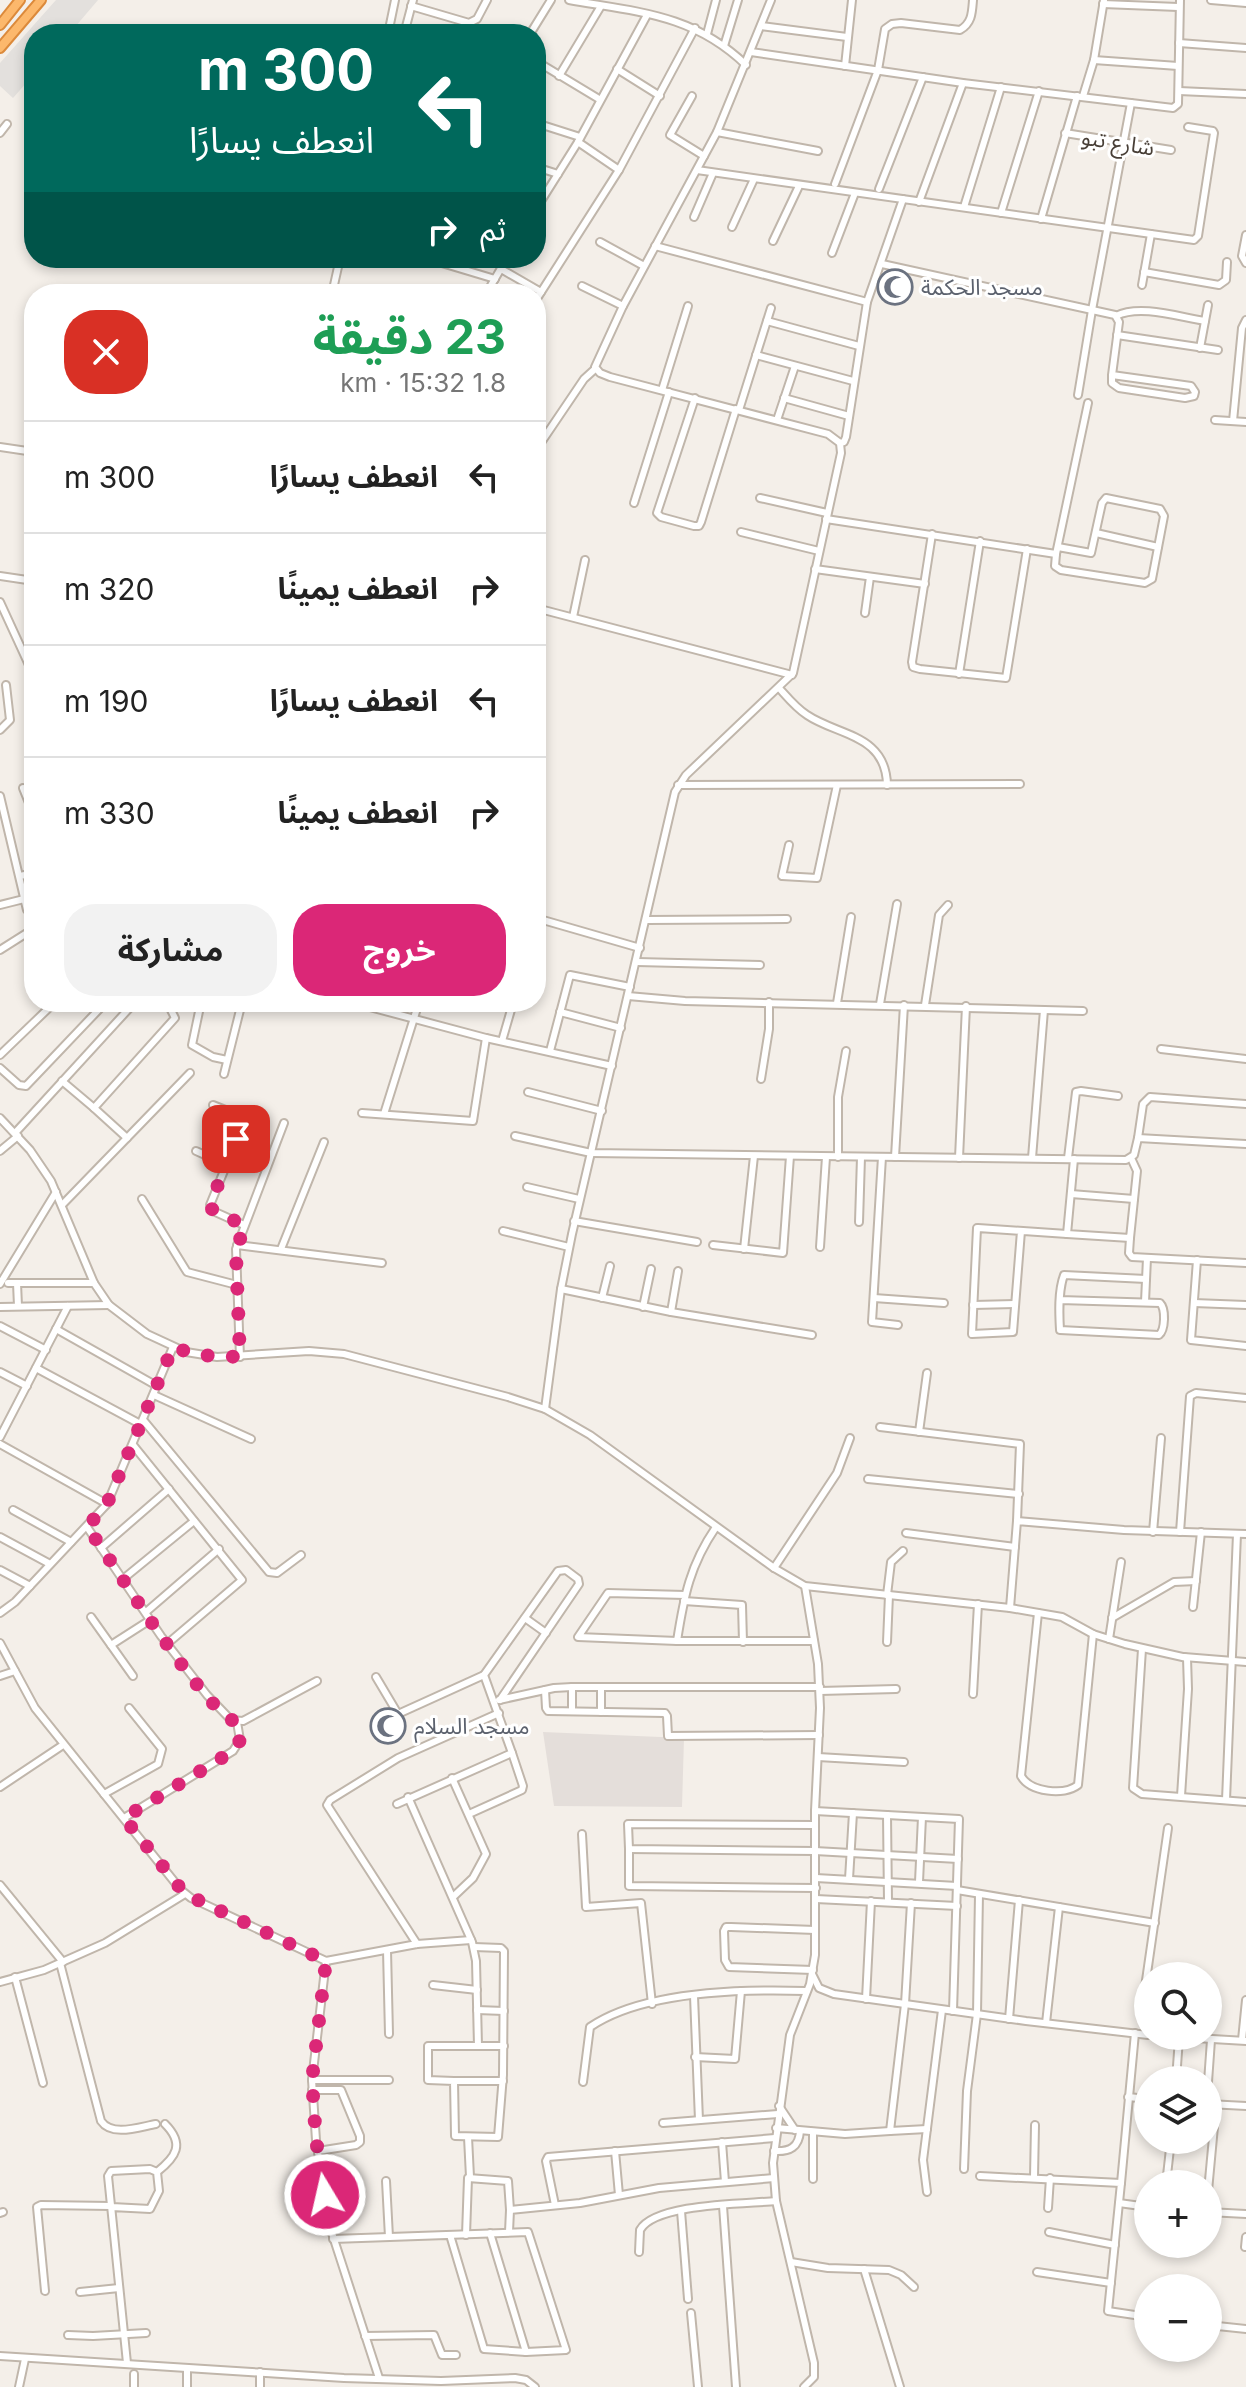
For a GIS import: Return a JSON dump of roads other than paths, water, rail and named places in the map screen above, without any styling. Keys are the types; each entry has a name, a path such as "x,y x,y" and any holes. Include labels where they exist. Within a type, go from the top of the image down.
{"highway":[{"path":"0,25 20,0"},
{"path":"0,48 41,0"}],"street":[{"path":"390,24 395,0"},
{"path":"407,24 412,3 469,23 477,19 487,0"},
{"path":"536,24 551,0"},
{"path":"569,0 695,28 724,46 746,65"},
{"path":"707,34 716,0"},
{"path":"724,46 738,0"},
{"path":"546,435 584,379 595,369 623,306 717,132 771,0"},
{"path":"845,66 852,0"},
{"path":"835,184 878,70 885,29 892,24 960,30 967,26 971,18 973,0"},
{"path":"1211,0 1246,3"},
{"path":"751,52 963,83 1039,91 1080,96 1131,103 1176,108 1179,91 1179,3 1103,2 1094,60 1080,96 1065,133 1041,219"},
{"path":"559,76 601,6"},
{"path":"546,192 579,140 647,15"},
{"path":"761,26 847,37"},
{"path":"546,284 619,170 695,28"},
{"path":"1179,43 1246,48"},
{"path":"1094,60 1178,66"},
{"path":"546,68 599,99"},
{"path":"617,69 660,96"},
{"path":"879,189 923,77"},
{"path":"919,202 963,83"},
{"path":"964,207 1001,87"},
{"path":"1001,213 1039,91"},
{"path":"1179,91 1246,94"},
{"path":"692,96 670,135 704,156"},
{"path":"1078,395 1131,103"},
{"path":"0,133 7,124"},
{"path":"546,127 579,140 619,170"},
{"path":"697,170 1192,240 1198,236 1214,133 1188,127"},
{"path":"717,132 818,151"},
{"name":"شارع تبو","path":"1065,133 1171,150"},
{"path":"546,170 558,174"},
{"path":"694,217 713,173"},
{"path":"732,227 754,179"},
{"path":"773,241 799,186"},
{"path":"832,253 855,193"},
{"path":"840,443 845,440 867,302 903,199"},
{"path":"1142,285 1151,234"},
{"path":"1246,235 1242,256 1246,263"},
{"path":"600,242 644,266"},
{"path":"655,246 867,302"},
{"path":"1144,272 1219,285 1226,280 1227,262"},
{"path":"882,264 1116,316 1139,312 1205,321"},
{"path":"458,268 495,279"},
{"path":"492,284 501,269 527,284"},
{"path":"582,286 623,306"},
{"path":"1200,348 1208,305"},
{"path":"634,503 688,306"},
{"path":"695,398 657,513 661,517 699,526 771,308"},
{"path":"1112,375 1191,386 1195,392 1194,396 1185,398 1119,388 1112,383 1112,375 1119,322 1116,316"},
{"path":"1233,421 1242,328 1246,320"},
{"path":"767,321 859,346"},
{"path":"1117,335 1218,350"},
{"path":"756,355 853,381"},
{"path":"777,420 795,366"},
{"path":"545,1409 561,1289 574,1221 678,785 792,675 841,453 840,443 828,434 606,376 595,369"},
{"path":"784,398 849,416"},
{"path":"760,498 826,516 1027,549 1057,551 1089,554 1104,500 1123,501 1164,512 1152,579 1145,583 1057,569 1054,565 1057,551 1088,403"},
{"path":"1215,420 1246,422"},
{"path":"0,447 24,451"},
{"path":"741,532 819,551"},
{"path":"1096,533 1158,547"},
{"path":"932,534 912,666 920,669 1002,680 1006,678 1027,549"},
{"path":"959,674 980,541"},
{"path":"573,617 585,560"},
{"path":"815,569 925,584"},
{"path":"0,576 24,580"},
{"path":"865,613 870,577"},
{"path":"0,602 23,652"},
{"path":"546,610 792,675"},
{"path":"0,730 10,720 6,685"},
{"path":"779,688 808,716 859,738 884,764 887,785"},
{"path":"678,785 1020,784"},
{"path":"789,845 782,876 817,878 837,785"},
{"path":"0,796 24,899 0,905"},
{"path":"20,876 24,875"},
{"path":"880,1004 897,904"},
{"path":"925,1005 939,915 948,905"},
{"path":"837,1003 851,917"},
{"path":"647,920 787,919"},
{"path":"546,921 640,948"},
{"path":"0,950 24,935"},
{"path":"637,962 760,965"},
{"path":"550,1051 571,974 630,987"},
{"path":"628,996 672,1001 1083,1011"},
{"path":"761,1079 769,1029 769,1002"},
{"path":"895,1157 904,1005"},
{"path":"959,1158 966,1006"},
{"path":"1032,1158 1044,1010"},
{"path":"0,1055 45,1012"},
{"path":"0,1068 19,1085 26,1086 96,1012"},
{"path":"0,1151 126,1012"},
{"path":"94,1108 175,1018 172,1012"},
{"path":"199,1012 192,1045 213,1057 227,1060"},
{"path":"224,1074 239,1012"},
{"path":"391,1012 486,1038 612,1066"},
{"path":"384,1114 415,1012"},
{"path":"502,1041 510,1012"},
{"path":"560,1012 621,1028"},
{"path":"362,1113 473,1121 486,1038"},
{"path":"1161,1049 1246,1059"},
{"path":"838,1157 838,1097 846,1051"},
{"path":"62,1205 190,1073"},
{"path":"62,1081 127,1138"},
{"path":"528,1092 602,1111"},
{"path":"1067,1234 1076,1092 1118,1096"},
{"path":"1246,1104 1150,1097 1143,1104 1138,1138 1131,1158 1137,1171 1130,1238 1130,1256 1246,1263"},
{"path":"213,1105 246,1115 211,1208 244,1225"},
{"path":"0,1118 30,1150 56,1192 80,1255 109,1305 147,1334 173,1347 197,1355 240,1357 309,1351 344,1354 545,1409 590,1435 774,1568 805,1586 1010,1608 1067,1619 1093,1634 1142,1649 1184,1657 1246,1662"},
{"path":"240,1357 237,1245 284,1123"},
{"path":"515,1136 591,1153 1131,1158"},
{"path":"1138,1138 1246,1144"},
{"path":"281,1249 324,1142"},
{"path":"196,1151 225,1164"},
{"path":"744,1249 754,1156"},
{"path":"713,1245 784,1252 790,1156"},
{"path":"820,1247 826,1157"},
{"path":"859,1222 861,1157"},
{"path":"882,1157 872,1323 898,1325"},
{"path":"527,1187 579,1199"},
{"path":"56,1192 3,1279 17,1283 94,1283"},
{"path":"1071,1194 1134,1199"},
{"path":"142,1199 187,1272 237,1285"},
{"path":"574,1221 697,1242"},
{"path":"1021,1231 1013,1332 973,1334 977,1228 1130,1238"},
{"path":"503,1231 569,1247"},
{"path":"237,1245 382,1263"},
{"path":"331,1256 334,1246"},
{"path":"1145,1302 1147,1258"},
{"path":"1197,1260 1192,1341 1246,1346"},
{"path":"602,1298 610,1266"},
{"path":"643,1307 651,1269"},
{"path":"671,1312 678,1271"},
{"path":"1060,1300 1158,1302 1163,1306 1163,1330 1160,1335 1062,1331 1059,1327 1060,1300 1062,1278 1066,1274 1146,1279"},
{"path":"17,1283 18,1306"},
{"path":"561,1289 643,1307 812,1335"},
{"path":"874,1298 944,1303"},
{"path":"1194,1303 1246,1305"},
{"path":"973,1305 1015,1304"},
{"path":"0,1307 109,1305"},
{"path":"0,1437 68,1306"},
{"path":"0,1326 46,1350"},
{"path":"56,1329 157,1386"},
{"path":"2,1609 30,1586 107,1504 173,1347"},
{"path":"36,1368 143,1423 269,1572 277,1573 301,1555"},
{"path":"0,1372 27,1386"},
{"path":"919,1432 927,1373"},
{"path":"1180,1532 1190,1396 1196,1393 1246,1398"},
{"path":"154,1395 251,1439"},
{"path":"0,1419 8,1423"},
{"path":"880,1427 1020,1444 1010,1608"},
{"path":"774,1568 837,1473 850,1438"},
{"path":"1153,1532 1161,1438"},
{"path":"0,1444 107,1504"},
{"path":"133,1445 241,1578 241,1582 167,1644"},
{"path":"868,1479 1019,1494"},
{"path":"101,1548 169,1489"},
{"path":"13,1510 71,1542"},
{"path":"123,1579 194,1521"},
{"path":"1017,1521 1153,1532 1246,1534"},
{"path":"87,1527 167,1644 231,1720 237,1722 317,1681"},
{"path":"677,1641 684,1598 699,1554 716,1527"},
{"path":"1193,1607 1201,1532"},
{"path":"906,1533 1015,1547"},
{"path":"1226,1800 1237,1534"},
{"path":"0,1537 50,1564"},
{"path":"111,1645 148,1616 219,1549"},
{"path":"887,1642 891,1562 903,1551"},
{"path":"1109,1639 1121,1562"},
{"path":"0,1570 30,1586"},
{"path":"376,1677 395,1713 399,1714 484,1675 560,1570 566,1570 578,1579 579,1584 497,1701"},
{"path":"1112,1618 1174,1582 1196,1581"},
{"path":"805,1586 820,1689 815,1811 813,1972 816,1984 823,1991 866,1999 1134,2033"},
{"path":"743,1642 744,1606 608,1593 577,1635 580,1638 677,1641 743,1642 814,1641"},
{"path":"973,1694 978,1604"},
{"path":"1038,1613 1021,1776 1030,1786 1066,1791 1078,1785 1093,1634"},
{"path":"91,1617 133,1676"},
{"path":"525,1618 546,1633"},
{"path":"0,1643 35,1708 185,1894 326,1961 417,1944 472,1943 504,1950 504,2046 499,2136 454,2135 454,2081"},
{"path":"1142,1649 1133,1788 1142,1794 1246,1802"},
{"path":"1181,1796 1189,1679 1184,1657"},
{"path":"0,1676 15,1671"},
{"path":"469,1814 522,1790 523,1786 497,1701 484,1675"},
{"path":"497,1701 572,1687 896,1689"},
{"path":"572,1687 572,1711"},
{"path":"601,1688 601,1712"},
{"path":"545,1690 547,1710 665,1713 668,1736 819,1735"},
{"path":"104,1794 158,1764 162,1756 162,1749 129,1708"},
{"path":"417,1944 327,1805 381,1767 499,1713"},
{"path":"124,1818 233,1751 240,1740 237,1722"},
{"path":"0,1787 63,1745"},
{"path":"397,1804 512,1753"},
{"path":"818,1757 904,1762"},
{"path":"452,1778 486,1857 473,1878 454,1896"},
{"path":"408,1797 472,1943 478,2046"},
{"path":"815,1811 959,1819 953,2011"},
{"path":"849,1879 853,1813"},
{"path":"887,1815 888,1902"},
{"path":"919,1882 922,1817"},
{"path":"815,1825 628,1824 629,1886 816,1888"},
{"path":"1149,1962 1168,1828"},
{"path":"582,1834 586,1907 641,1903 652,2004"},
{"path":"629,1849 815,1851 958,1859"},
{"path":"816,1878 919,1882 1155,1923"},
{"path":"0,1885 62,1962 101,2121 105,2127 115,2130 156,2124"},
{"path":"0,1982 62,1962 125,1932 185,1894"},
{"path":"964,2169 967,2091 977,2014 979,1894"},
{"path":"816,1899 957,1906"},
{"path":"1009,2019 1019,1900"},
{"path":"866,1999 871,1901"},
{"path":"890,2131 905,2004 911,1903"},
{"path":"1046,2023 1059,1907"},
{"path":"813,1972 729,1967 725,1960 724,1931 729,1927 815,1930"},
{"path":"387,1950 389,2034"},
{"path":"326,1961 312,2080 318,2151 333,2239 379,2378"},
{"path":"803,2387 814,2377 814,2363 776,2201 774,2151 792,2029 813,1972"},
{"path":"15,1977 43,2083"},
{"path":"433,1985 477,1990"},
{"path":"583,2082 591,2026 624,2010 694,1996 741,1991 806,1991"},
{"path":"695,2057 736,2059 741,1991"},
{"path":"694,1996 699,2120"},
{"path":"1222,2040 1244,2040 1246,2000"},
{"path":"477,2010 504,2011"},
{"path":"927,2192 923,2160 942,2010"},
{"path":"1134,2042 1108,2311 1134,2315"},
{"path":"503,2081 429,2081 428,2046 504,2046"},
{"path":"312,2080 389,2080"},
{"path":"312,2090 341,2090 360,2136 360,2142 356,2145 318,2151"},
{"path":"1128,2097 1134,2098"},
{"path":"1222,2105 1246,2106"},
{"path":"774,2151 794,2147 799,2141 797,2130 779,2106"},
{"path":"663,2123 778,2114"},
{"path":"157,2172 173,2158 176,2148 175,2135 165,2124"},
{"path":"1034,2177 1035,2125"},
{"path":"776,2128 856,2134 927,2129"},
{"path":"813,2132 813,2179"},
{"path":"466,2235 467,2181 470,2177 468,2137"},
{"path":"555,2205 546,2161 548,2157 775,2138"},
{"path":"722,2142 725,2182"},
{"path":"615,2151 619,2195"},
{"path":"127,2363 109,2172 150,2169 157,2172"},
{"path":"45,2291 37,2207 150,2209 159,2191 157,2172"},
{"path":"980,2176 1121,2183"},
{"path":"470,2177 508,2181 509,2232"},
{"path":"510,2210 659,2188 774,2178"},
{"path":"1048,2208 1050,2178"},
{"path":"386,2181 389,2237"},
{"path":"639,2252 643,2224 658,2216 776,2201"},
{"path":"1119,2203 1134,2205"},
{"path":"723,2206 736,2387"},
{"path":"681,2211 688,2299"},
{"path":"1222,2213 1246,2214"},
{"path":"333,2239 509,2232 529,2233 566,2348 564,2351 484,2349 450,2235"},
{"path":"1049,2232 1115,2245"},
{"path":"490,2233 526,2352"},
{"path":"1245,2247 1246,2237"},
{"path":"791,2262 828,2268 892,2270 914,2287"},
{"path":"864,2269 900,2387"},
{"path":"1037,2272 1111,2283"},
{"path":"80,2292 119,2288"},
{"path":"691,2313 698,2387"},
{"path":"1222,2326 1246,2329"},
{"path":"68,2335 146,2333"},
{"path":"365,2336 431,2334 436,2336 442,2355 456,2355"},
{"path":"0,2356 441,2384 515,2378 526,2380 535,2387"},
{"path":"19,2387 25,2359"},
{"path":"187,2368 187,2387"},
{"path":"260,2372 260,2387"},
{"path":"134,2374 134,2387"},
{"path":"344,2378 344,2387"}],"place":[{"name":"مسجد الحكمة","path":"895,287"},
{"name":"مسجد السلام","path":"388,1726"}]}
